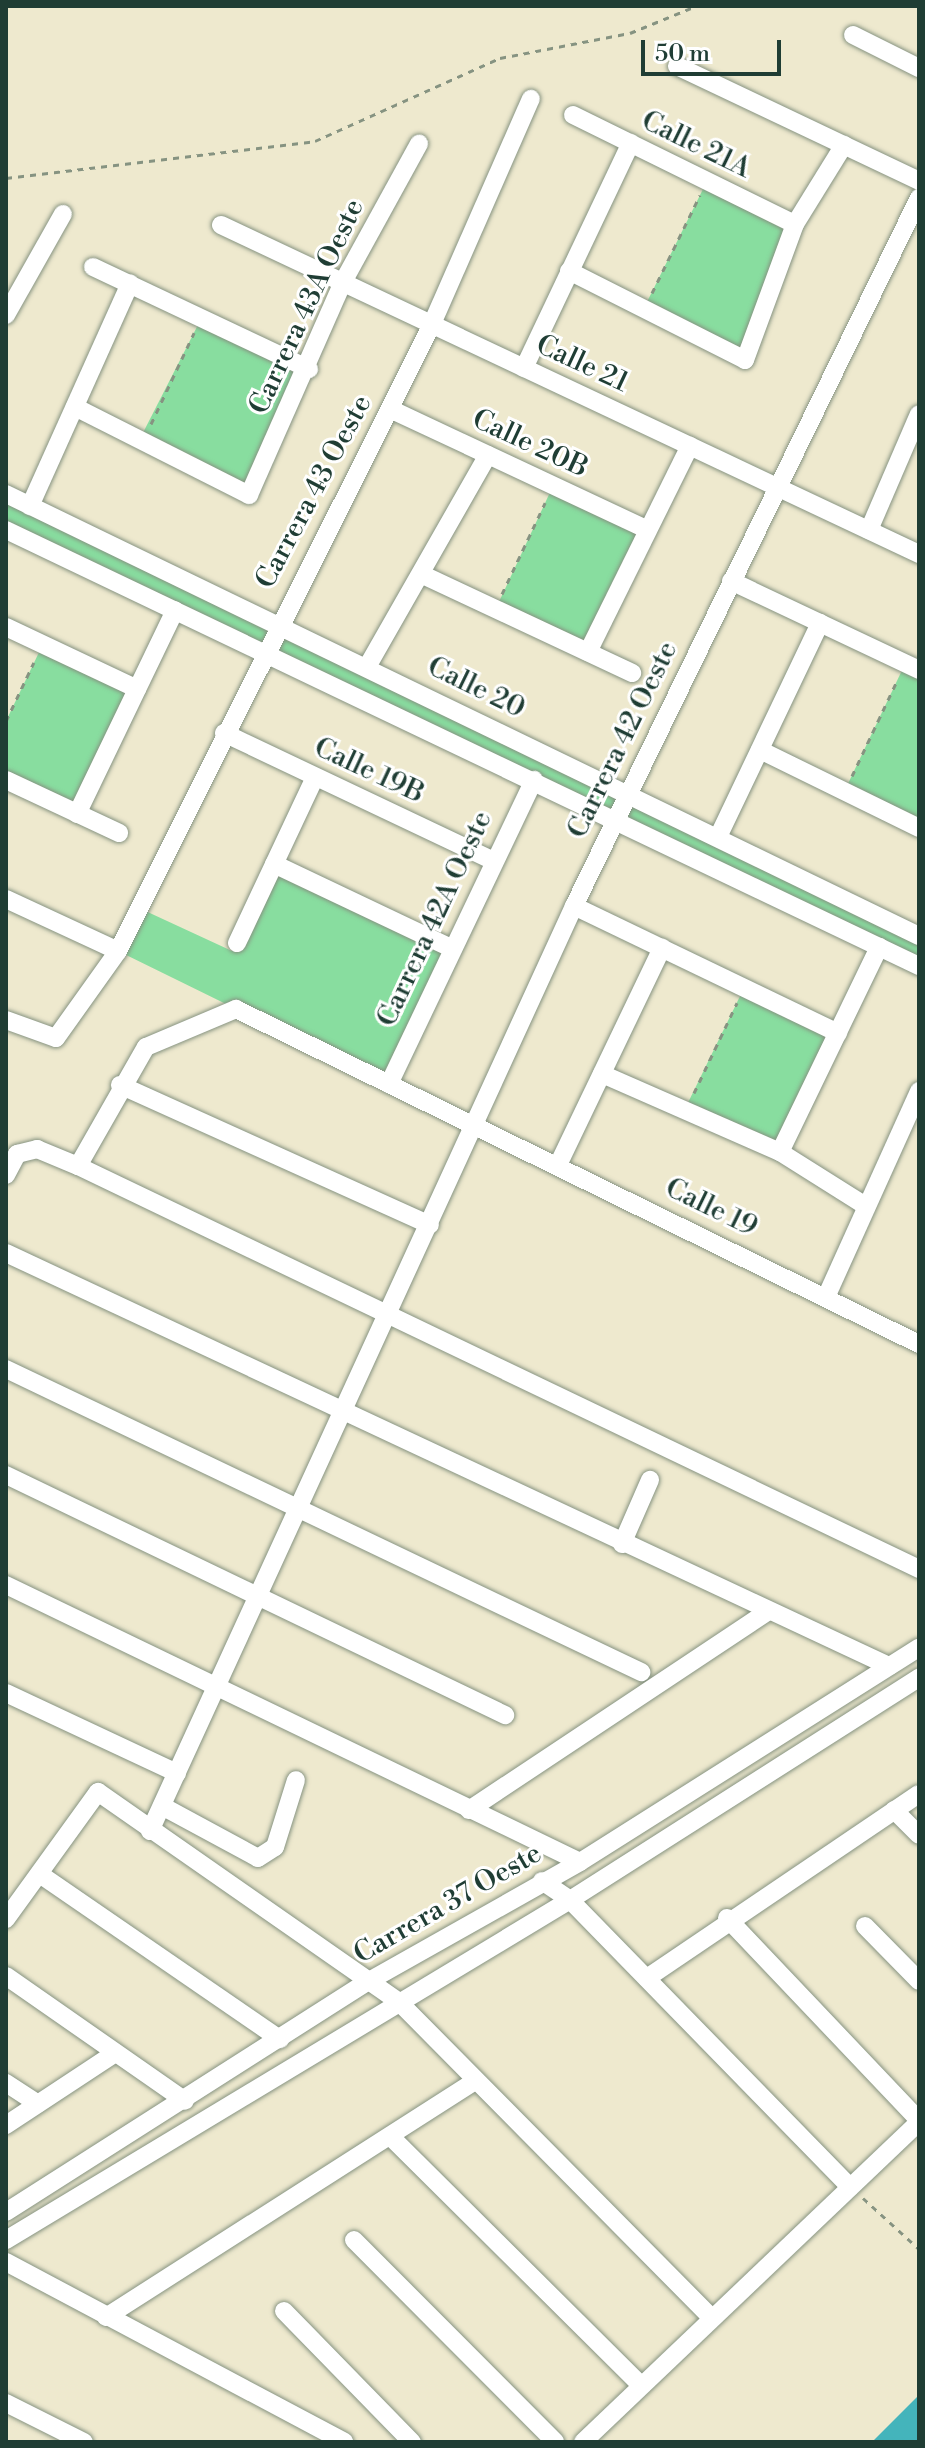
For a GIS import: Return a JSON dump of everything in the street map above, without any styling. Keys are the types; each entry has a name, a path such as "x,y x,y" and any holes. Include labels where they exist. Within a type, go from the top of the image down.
{"street":[{"path":"853,35 919,68"},
{"path":"677,66 919,181"},
{"name":"Carrera 43 Oeste","path":"6,1020 56,1038 118,951 276,624 432,324 531,99"},
{"name":"Calle 21A","path":"573,115 795,224"},
{"path":"524,368 631,143"},
{"name":"Carrera 43A Oeste","path":"143,441 249,495 309,369 343,282 419,144"},
{"path":"569,271 745,360 795,224 844,145"},
{"name":"Carrera 42 Oeste","path":"150,1831 222,1687 574,906 919,198"},
{"path":"6,315 63,214"},
{"name":"Calle 21","path":"221,225 919,554"},
{"path":"93,267 203,315 309,369"},
{"path":"30,506 130,283"},
{"path":"75,407 143,441"},
{"name":"Calle 20B","path":"390,409 646,529"},
{"path":"869,530 913,443 919,414"},
{"path":"588,652 646,529 690,446"},
{"path":"367,667 423,575 488,455"},
{"name":"Calle 20","path":"6,494 719,835 919,936"},
{"name":"Calle 20","path":"6,530 617,819 919,966"},
{"path":"423,575 632,673"},
{"path":"731,581 912,667"},
{"path":"77,814 175,610"},
{"path":"719,835 820,623"},
{"path":"6,627 137,689"},
{"name":"Calle 19B","path":"224,733 491,860"},
{"path":"760,750 919,828"},
{"path":"237,943 315,777"},
{"path":"6,780 119,833"},
{"name":"Carrera 42A Oeste","path":"389,1084 449,947 534,780"},
{"path":"274,864 449,947"},
{"path":"6,899 118,951"},
{"path":"574,906 838,1033"},
{"path":"780,1152 879,947"},
{"path":"558,1165 662,948"},
{"name":"Calle 19","path":"78,1166 120,1085 146,1047 236,1009 917,1338"},
{"path":"602,1074 780,1152 864,1205"},
{"path":"120,1085 430,1225"},
{"path":"827,1295 864,1205 919,1091"},
{"path":"6,1175 17,1154 37,1149 78,1166 392,1313 919,1569"},
{"path":"6,1253 622,1544 889,1666"},
{"path":"6,1369 303,1508 641,1672"},
{"path":"6,1475 505,1715"},
{"path":"622,1544 650,1480"},
{"path":"6,1585 580,1862"},
{"path":"469,1810 769,1611"},
{"name":"Carrera 37 Oeste","path":"6,2212 185,2101 369,1981 580,1862 919,1648"},
{"name":"Carrera 37 Oeste","path":"6,2240 570,1900 916,1684"},
{"path":"6,1693 177,1773"},
{"path":"162,1806 258,1858 275,1847 296,1780"},
{"path":"6,1919 41,1875 98,1792 398,2001 709,2315"},
{"path":"647,1978 727,1918 919,1794"},
{"path":"894,1810 919,1835"},
{"path":"41,1875 280,2039"},
{"path":"542,1881 570,1900 850,2187"},
{"path":"583,2442 709,2315 919,2121 727,1918"},
{"path":"865,1926 919,1981"},
{"path":"6,1976 185,2101"},
{"path":"6,2125 115,2053"},
{"path":"106,2317 476,2080"},
{"path":"6,2083 38,2104"},
{"path":"390,2136 639,2383"},
{"path":"354,2240 555,2442"},
{"path":"6,2262 344,2442"},
{"path":"284,2311 412,2442"},
{"path":"6,2403 84,2442"}],"path":[{"path":"6,178 315,141 500,58 630,33 696,6"},
{"path":"644,308 707,181"},
{"path":"143,441 203,315"},
{"path":"495,609 553,486"},
{"path":"6,721 43,644"},
{"path":"844,792 912,667"},
{"path":"686,1110 744,988"},
{"path":"850,2187 919,2249"}],"green space":[{"path":"707,181 795,224 745,360 644,308"},
{"path":"203,315 309,369 245,494 139,440"},
{"path":"553,486 645,529 588,652 496,609"},
{"path":"6,494 919,936 919,966 6,530"},
{"path":"43,644 137,689 77,814 6,780 6,721"},
{"path":"905,664 919,670 919,828 844,792"},
{"path":"274,864 449,947 389,1084 118,951 139,908 232,951"},
{"path":"744,988 837,1034 778,1155 685,1109"}],"water":[{"path":"919,2395 919,2442 872,2442"}]}
